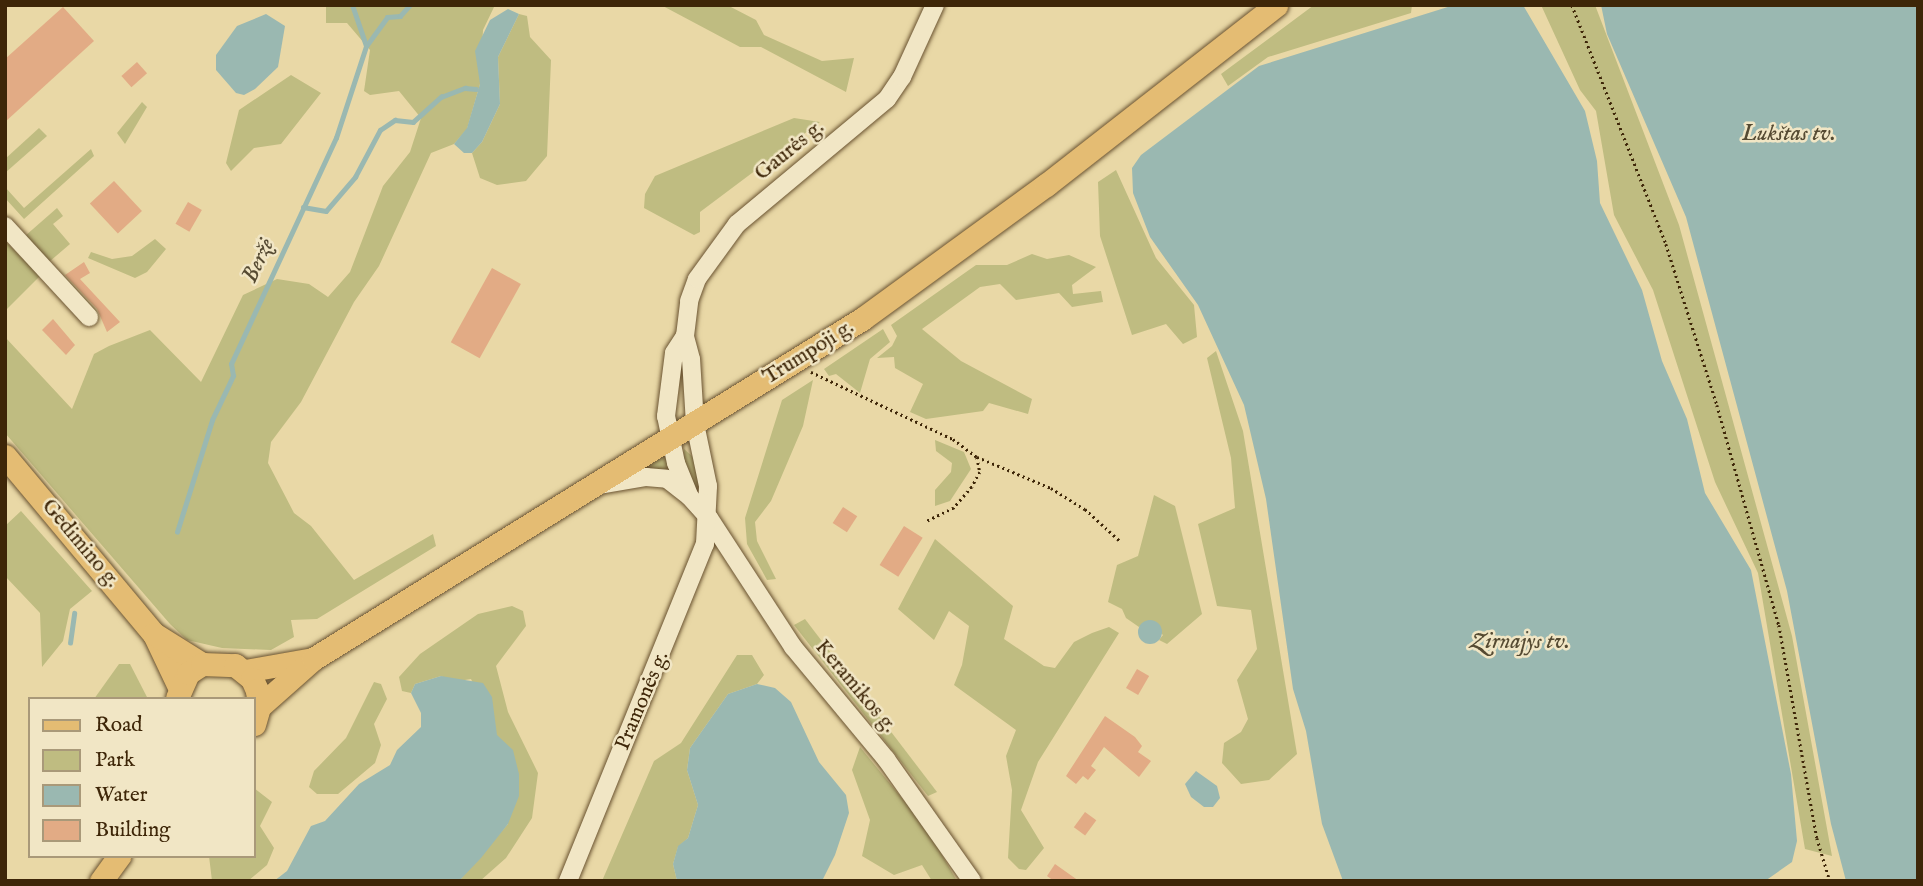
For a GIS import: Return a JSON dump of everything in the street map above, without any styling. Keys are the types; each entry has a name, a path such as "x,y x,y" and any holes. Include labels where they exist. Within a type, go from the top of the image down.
{"main road":[{"name":"Trumpoji g.","path":"256,715 313,659 862,319 1046,185 1276,5"},
{"name":"Gedimino g.","path":"5,456 154,634 178,693"},
{"name":"Gedimino g.","path":"154,634 202,664"},
{"name":"Trumpoji g.","path":"245,671 313,659"},
{"path":"178,693 202,664 219,661 245,671 257,690 256,715"},
{"path":"101,881 118,858"}],"street":[{"name":"Gaurės g.","path":"695,424 691,359 685,336 689,301 714,251 737,224 887,99 902,77 935,5"},
{"path":"5,226 89,317"},
{"name":"Gaurės g.","path":"671,439 666,391 674,353 685,336"},
{"name":"Pramonės g.","path":"568,881 700,567 709,518 708,486 695,424"},
{"path":"671,439 689,496"},
{"path":"595,486 646,477 667,479 689,496 709,518"},
{"name":"Keramikos g.","path":"709,518 793,647 886,759 972,881"}],"path":[{"path":"1572,5 1666,244 1717,405 1779,625 1818,838 1830,881"},
{"path":"797,361 821,379 953,439 977,457 1051,488 1085,509 1120,541"},
{"path":"927,521 954,508 972,488 979,472 977,457"}],"green space":[{"path":"326,5 495,5 483,30 480,84 467,129 454,144 431,153 379,266 354,302 301,402 271,442 268,463 294,513 311,526 354,580 433,534 436,546 317,619 291,620 294,637 271,650 222,648 187,640 170,624 5,433 5,337 72,409 94,354 109,346 150,330 201,382 243,295 277,279 309,284 328,297 350,272 383,186 410,152 421,118 399,91 370,95 364,91 370,50 347,23 326,23"},
{"path":"661,5 727,5 756,20 764,35 822,61 854,58 846,92 761,47 740,47"},
{"path":"1314,5 1412,5 1411,13 1268,57 1228,86 1221,74"},
{"path":"1541,5 1595,5 1679,225 1792,636 1832,856 1805,849 1758,573 1715,482 1653,290 1614,215 1596,111 1580,90"},
{"path":"519,14 527,16 530,37 551,60 547,156 526,181 497,185 480,178 472,153 482,142 500,104 498,57"},
{"path":"291,75 321,93 281,144 254,148 231,171 226,163 239,110"},
{"path":"142,102 147,107 125,144 117,133"},
{"path":"794,118 820,122 700,212 700,232 694,235 644,208 645,194 655,176"},
{"path":"39,128 47,136 5,173 5,159"},
{"path":"91,149 94,156 24,219 5,198 5,187 24,208"},
{"path":"1116,170 1156,258 1194,305 1197,337 1183,344 1166,324 1132,335 1100,236 1098,182"},
{"path":"57,208 63,216 53,224 70,244 49,262 25,236"},
{"path":"155,239 166,249 147,272 135,278 88,258 91,252 112,259 132,256"},
{"path":"5,241 40,276 5,311"},
{"path":"1032,254 1047,259 1069,255 1096,267 1072,285 1073,294 1101,291 1103,302 1072,307 1059,293 1016,300 1000,284 980,287 922,329 961,361 1032,399 1028,414 989,403 983,411 926,419 910,412 923,384 895,368 894,357 877,358 892,346 897,336 891,325 976,265 1007,265"},
{"path":"883,329 890,342 870,359 860,393 836,374 829,376 824,369"},
{"path":"1216,351 1243,431 1297,754 1269,780 1241,784 1222,763 1224,743 1241,732 1248,719 1237,680 1257,649 1251,610 1217,606 1198,524 1235,508 1231,458 1207,358"},
{"path":"813,380 803,426 771,501 755,522 757,541 776,579 767,580 747,544 745,518 782,400"},
{"path":"935,440 964,452 971,469 950,501 935,506 935,490 951,472 952,463 936,451"},
{"path":"684,449 693,457 701,488 697,494 683,462"},
{"path":"666,455 674,475 644,468"},
{"path":"1154,495 1175,506 1202,614 1167,644 1159,640 1163,635 1147,621 1139,627 1126,618 1122,609 1108,602 1117,565 1138,556"},
{"path":"21,511 92,591 70,609 63,641 42,667 40,613 5,576 5,526"},
{"path":"935,539 1013,606 1004,639 1044,666 1055,668 1074,642 1092,633 1109,627 1119,633 1038,762 1021,810 1044,848 1026,870 1019,869 1008,858 1012,790 1006,756 1016,730 954,685 962,665 969,626 949,611 934,640 898,609"},
{"path":"512,606 523,611 526,626 496,666 508,712 538,773 532,818 506,858 480,881 459,881 508,824 497,736 471,679 453,682 441,676 415,684 411,693 402,691 399,677 420,654 478,614"},
{"path":"805,619 937,792 928,796 794,625"},
{"path":"737,655 752,655 764,675 757,684 728,694 690,748 687,770 698,805 688,838 678,847 673,864 677,881 602,881 654,761 681,743"},
{"path":"119,664 130,664 147,697 95,697"},
{"path":"374,682 381,684 387,699 374,724 381,745 375,763 338,794 317,794 309,787 314,771 346,738"},
{"path":"860,747 927,829 957,881 932,881 922,865 894,875 862,856 870,820 852,770"},
{"path":"256,790 272,802 260,826 274,848 267,865 248,881 212,881 209,858 256,858"}],"water":[{"name":"Zirnajys tv.","path":"1523,5 1585,111 1597,161 1600,203 1642,290 1662,361 1687,419 1705,493 1751,570 1791,774 1797,841 1792,862 1765,881 1343,881 1322,824 1306,731 1293,689 1266,499 1244,405 1198,305 1150,237 1133,193 1132,168 1141,155 1259,66 1451,6"},
{"name":"Lukštas tv.","path":"1601,5 1918,5 1918,881 1846,881 1831,824 1787,591 1686,217 1607,34"},
{"path":"508,9 519,14 498,57 500,104 482,142 472,153 464,153 454,144 467,128 480,84 475,51 490,20"},
{"path":"266,14 285,26 278,67 255,89 244,95 236,93 216,70 216,55 237,26"},
{"path":"1150,620 1159,623 1162,632 1159,641 1150,644 1141,641 1138,632 1141,623"},
{"path":"441,676 483,683 492,697 497,735 513,750 519,774 519,796 508,824 481,858 459,881 274,881 287,871 311,826 325,821 359,784 390,765 397,750 421,727 421,713 411,693 415,684"},
{"path":"757,684 775,688 791,702 819,762 846,795 849,813 835,855 822,881 677,881 673,864 678,846 688,838 698,805 687,770 690,748 728,694"},
{"path":"1196,771 1217,786 1220,798 1213,807 1204,807 1191,797 1185,784"}],"building":[{"path":"63,7 94,41 5,122 5,59"},
{"path":"137,62 147,73 131,87 121,76"},
{"path":"114,181 142,211 118,233 90,204"},
{"path":"188,202 202,210 189,232 176,224"},
{"path":"84,262 90,273 80,279 120,322 107,332 97,309 65,275"},
{"path":"492,268 521,284 480,358 451,342"},
{"path":"53,319 75,345 66,355 42,330"},
{"path":"843,507 857,516 847,532 833,523"},
{"path":"904,526 923,538 898,577 880,565"},
{"path":"1137,669 1149,676 1138,695 1126,688"},
{"path":"1105,716 1135,737 1142,746 1138,752 1151,761 1139,777 1104,747 1091,766 1096,770 1088,780 1083,776 1076,784 1066,776"},
{"path":"1085,812 1096,820 1085,836 1074,827"},
{"path":"1055,864 1079,881 1054,881 1047,876"}],"waterway":[{"name":"Beržė","path":"177,532 212,420 233,376 231,364 336,138 366,46 352,5"},
{"path":"367,45 387,17 400,16 410,5"},
{"path":"303,207 326,211 355,177 380,130 395,120 413,122 441,97 465,88 476,89"},
{"name":"Beržė","path":"70,643 74,613"}]}
